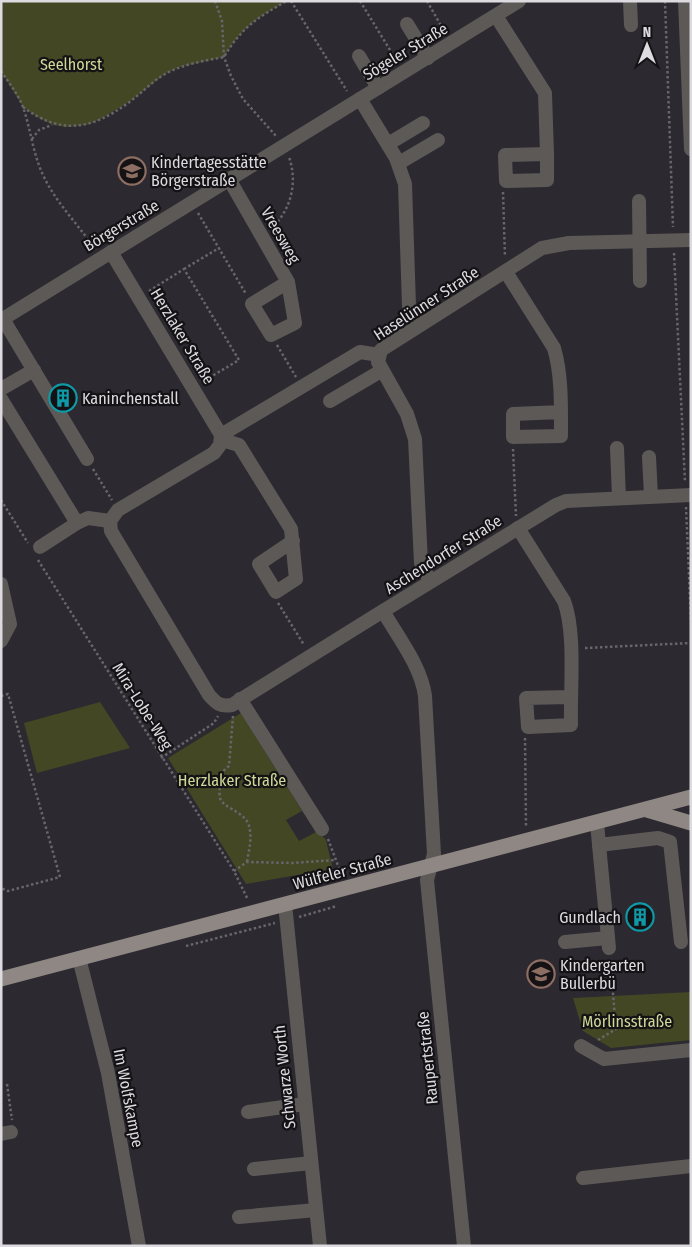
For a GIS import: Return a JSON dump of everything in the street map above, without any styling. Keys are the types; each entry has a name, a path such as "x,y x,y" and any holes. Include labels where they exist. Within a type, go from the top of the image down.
{"main road":[{"name":"Wülfeler Straße","path":"1,979 691,797"},
{"path":"646,809 691,822"}],"street":[{"name":"Sögeler Straße","path":"421,324 409,306 405,184 399,163 388,144 357,101 519,1"},
{"path":"630,1 630,25"},
{"path":"685,1 691,150"},
{"path":"496,16 545,94 547,154 547,180 506,181 505,155 547,154"},
{"path":"407,24 428,58"},
{"path":"359,56 378,88"},
{"name":"Börgerstraße","path":"86,459 34,370 2,320 357,101"},
{"path":"388,144 423,123"},
{"path":"399,163 438,140"},
{"name":"Vreesweg","path":"229,179 288,282 295,323 271,335"},
{"path":"639,201 640,281"},
{"name":"Haselünner Straße","path":"430,581 421,563 415,439 407,414 381,371 378,362 381,350 542,248 569,243 691,240"},
{"name":"Herzlaker Straße","path":"106,255 139,297 194,387 222,438"},
{"path":"506,272 554,348 557,358 561,412 561,436 513,438 513,414 561,412"},
{"name":"Vreesweg","path":"252,304 288,282"},
{"path":"252,304 271,335"},
{"path":"35,550 88,518 114,515 214,453 222,438 360,352 379,355"},
{"path":"1,389 34,370"},
{"path":"330,400 381,371"},
{"path":"1,399 78,524"},
{"path":"222,438 239,445 291,529 293,541 296,579 276,592 259,564 293,541"},
{"path":"617,448 619,498"},
{"path":"649,457 651,496"},
{"name":"Aschendorfer Straße","path":"430,866 434,854 424,684 383,611 518,528 566,501 688,495"},
{"path":"114,515 111,531 209,694 217,703 232,703 383,611"},
{"path":"518,528 568,610 570,648 571,725 528,727 526,698 570,697"},
{"path":"1,584 10,624 1,641"},
{"path":"232,703 322,829"},
{"path":"565,942 608,943 597,822"},
{"path":"599,845 658,838 670,842 681,942"},
{"name":"Raupertstraße","path":"430,866 427,880 464,1246"},
{"name":"Schwarze Worth","path":"285,904 320,1246"},
{"name":"Im Wolfskampe","path":"80,958 108,1073 140,1246"},
{"path":"585,1048 604,1059 691,1050"},
{"path":"248,1112 304,1104"},
{"path":"254,1169 311,1163"},
{"path":"583,1178 691,1166"},
{"path":"239,1217 316,1210"}],"path":[{"path":"215,1 222,21 224,57 243,99 285,145 293,170 292,195 280,221 263,238"},
{"path":"23,107 53,125 66,127 86,125 129,102 165,74 180,67 224,57 233,41 255,18 287,1"},
{"path":"291,1 357,101"},
{"path":"360,1 404,72"},
{"path":"426,1 451,43"},
{"path":"665,1 674,241 688,495 691,621"},
{"path":"1,72 23,107 44,178 66,214 78,224 106,255"},
{"path":"32,139 39,130 53,125"},
{"path":"506,181 502,195 506,272"},
{"path":"191,202 252,304"},
{"path":"139,297 219,248"},
{"path":"184,269 239,360 194,387"},
{"path":"271,335 302,387"},
{"path":"513,438 514,503 518,528"},
{"path":"86,459 114,515"},
{"name":"Mira-Lobe-Weg","path":"1,500 35,550 162,758 234,871 254,912 258,927 286,920"},
{"path":"276,592 277,602 311,656"},
{"path":"570,648 691,643"},
{"path":"1,696 8,694 60,877 8,891 1,888"},
{"path":"162,758 214,723 232,703"},
{"path":"232,703 233,719 229,766 223,770 220,798 222,803 241,814 248,824 251,841 247,862"},
{"path":"526,841 525,732 528,727"},
{"path":"179,784 220,786"},
{"path":"322,829 347,888"},
{"path":"234,871 247,862 336,860"},
{"path":"286,920 342,904"},
{"path":"585,1048 616,1029 608,943"},
{"path":"6,1133 13,1117 7,1084"}],"green space":[{"name":"Seelhorst","path":"1,1 287,1 251,24 237,38 224,57 180,67 165,74 129,102 99,120 86,125 66,127 53,125 23,107 1,71"},
{"path":"100,702 130,748 37,773 24,723"},
{"name":"Herzlaker Straße","path":"241,713 302,811 286,820 299,841 318,831 326,840 333,869 246,884 168,758"},
{"name":"Mörlinsstraße","path":"691,992 691,1040 611,1048 583,1031 573,998"}],"place":[{"name":"Kindertagesstätte Börgerstraße","path":"132,171"},
{"name":"Kaninchenstall","path":"63,398"},
{"name":"Gundlach","path":"640,917"},
{"name":"Kindergarten Bullerbü","path":"541,974"}]}
